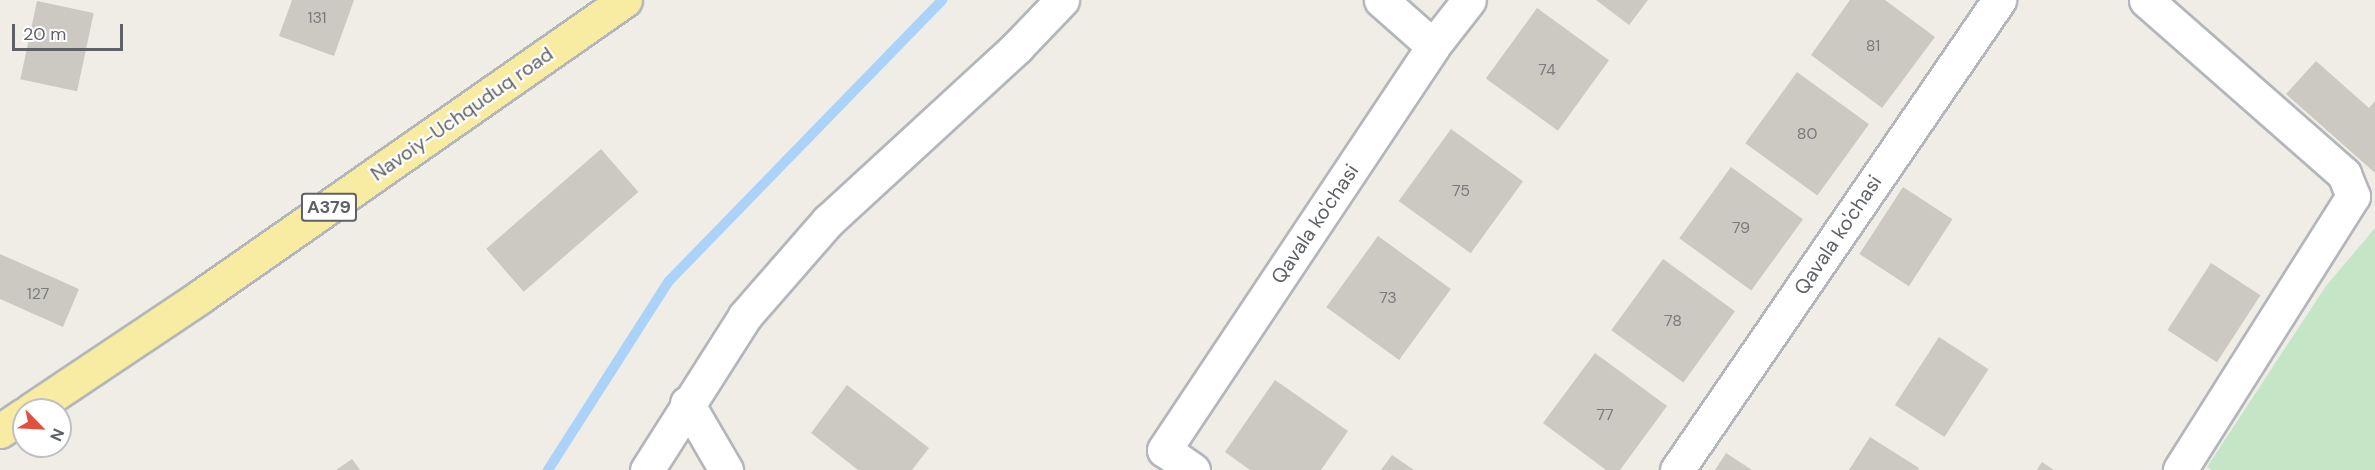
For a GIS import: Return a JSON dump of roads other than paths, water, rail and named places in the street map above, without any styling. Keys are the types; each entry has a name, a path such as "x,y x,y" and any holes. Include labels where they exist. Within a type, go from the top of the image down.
{"highway":[{"name":"Navoiy-Uchquduq road","path":"49,398 201,296 626,0"}],"street":[{"path":"647,470 687,403 745,316 828,221 1017,47 1062,0"},
{"path":"1381,0 1434,46"},
{"name":"Qavala ko'chasi","path":"1193,470 1164,450 1434,46 1469,0"},
{"name":"Qavala ko'chasi","path":"1677,470 1999,0"},
{"path":"2146,0 2344,174 2353,196 2181,470"},
{"path":"687,403 726,470"}],"waterway":[{"path":"548,470 669,281 942,0"}]}
